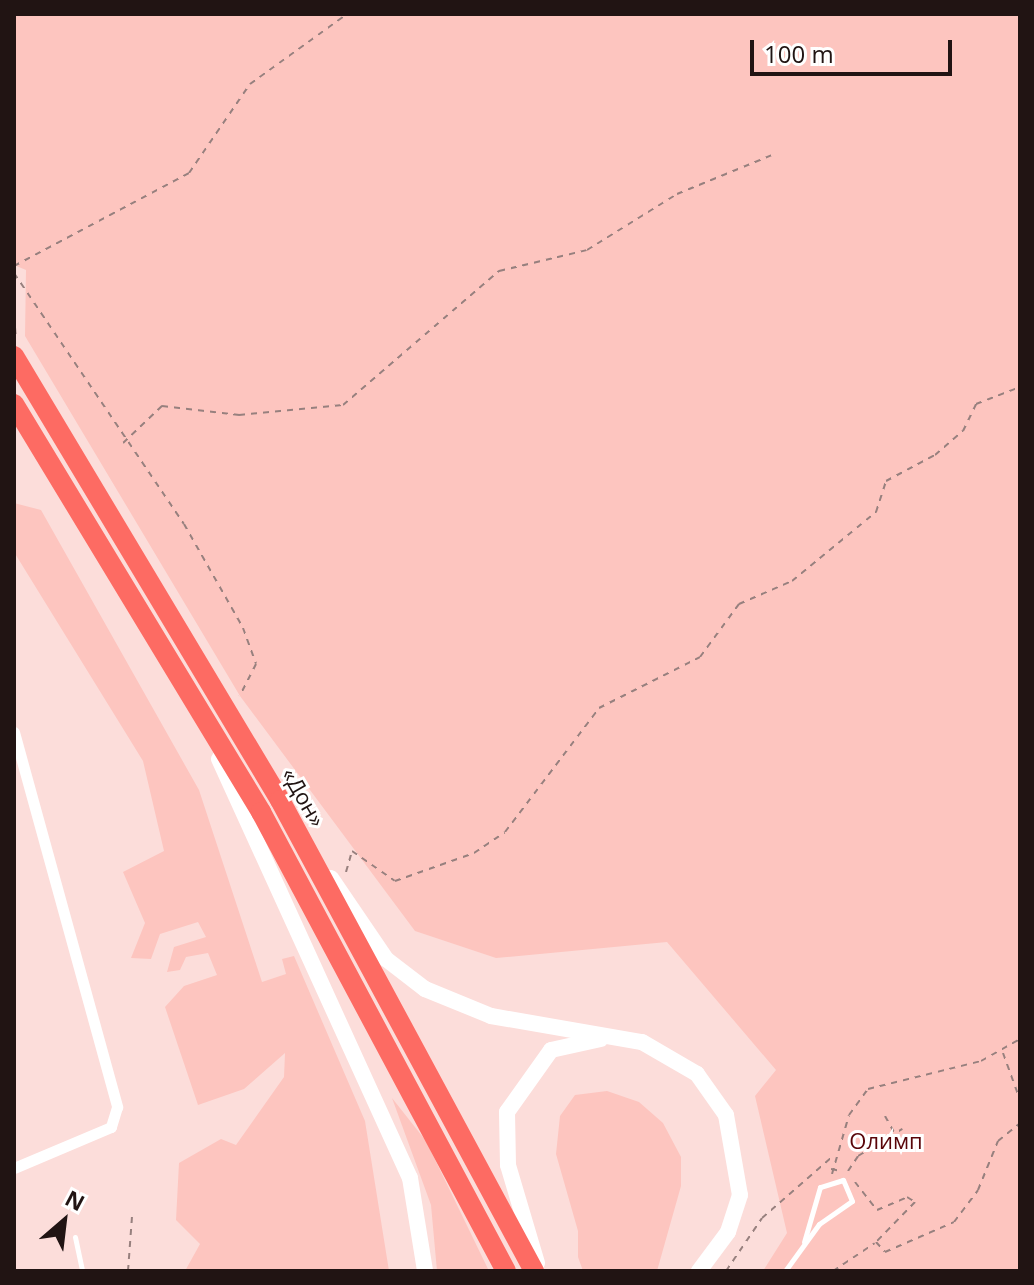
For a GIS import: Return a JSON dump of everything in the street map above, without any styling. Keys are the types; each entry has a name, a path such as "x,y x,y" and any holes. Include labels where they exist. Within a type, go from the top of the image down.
{"highway":[{"name":"«Дон»","path":"14,356 280,800 534,1271"},
{"name":"«Дон»","path":"14,404 269,825 506,1271"}],"main road":[{"path":"173,668 410,1178 425,1271"},
{"path":"280,800 386,959 455,1004 614,1034 675,1059 717,1096 737,1156 735,1216 699,1271"},
{"path":"540,1271 504,1136 521,1083 551,1050 573,1041 624,1040 675,1059"}],"street":[{"path":"14,732 117,1107 111,1127 16,1168 14,1153"}],"lane":[{"path":"785,1271 804,1242 852,1201 851,1188 833,1179 820,1187 804,1242"},
{"path":"75,1237 82,1271"}],"path":[{"path":"14,266 189,173 250,84 347,14"},
{"path":"123,443 162,406 239,415 343,405 499,271 587,250 677,194 772,155"},
{"path":"14,273 123,443 184,524 243,628 256,664 240,696"},
{"path":"343,895 352,851 395,881 474,853 505,832 599,708 700,657 739,604 792,581 876,512 886,481 944,447 976,404 1020,387"},
{"path":"833,1179 831,1169 835,1155 868,1089 1002,1051 1020,1039"},
{"path":"1002,1051 1020,1100"},
{"path":"885,1116 894,1134"},
{"path":"876,1242 885,1252 954,1222 978,1190 998,1141 1020,1128 1020,1123"},
{"path":"847,1172 858,1156 902,1129"},
{"path":"726,1271 762,1218 835,1155"},
{"path":"831,1169 847,1172 877,1210 907,1197 915,1202 876,1242 833,1271"},
{"path":"853,1206 866,1196"},
{"path":"128,1271 132,1216"}],"green space":[{"name":"Олимп","path":"14,14 1020,14 1020,1271 763,1271 787,1233 755,1096 776,1070 667,942 496,958 415,931 240,696 25,336 26,270 14,265"},
{"path":"14,503 41,510 199,790 262,982 286,974 282,959 294,956 365,1121 389,1271 185,1271 200,1244 176,1220 179,1163 221,1139 236,1145 284,1077 285,1053 244,1089 198,1105 165,1007 184,986 217,975 208,953 186,957 180,970 167,972 174,947 206,937 198,922 160,934 151,959 131,958 145,923 123,872 164,851 143,761 14,552"},
{"path":"607,1091 639,1102 663,1123 681,1157 681,1186 657,1271 583,1271 578,1257 578,1231 556,1154 560,1116 575,1095"},
{"path":"392,1098 426,1141 489,1271 437,1271 431,1205"}]}
